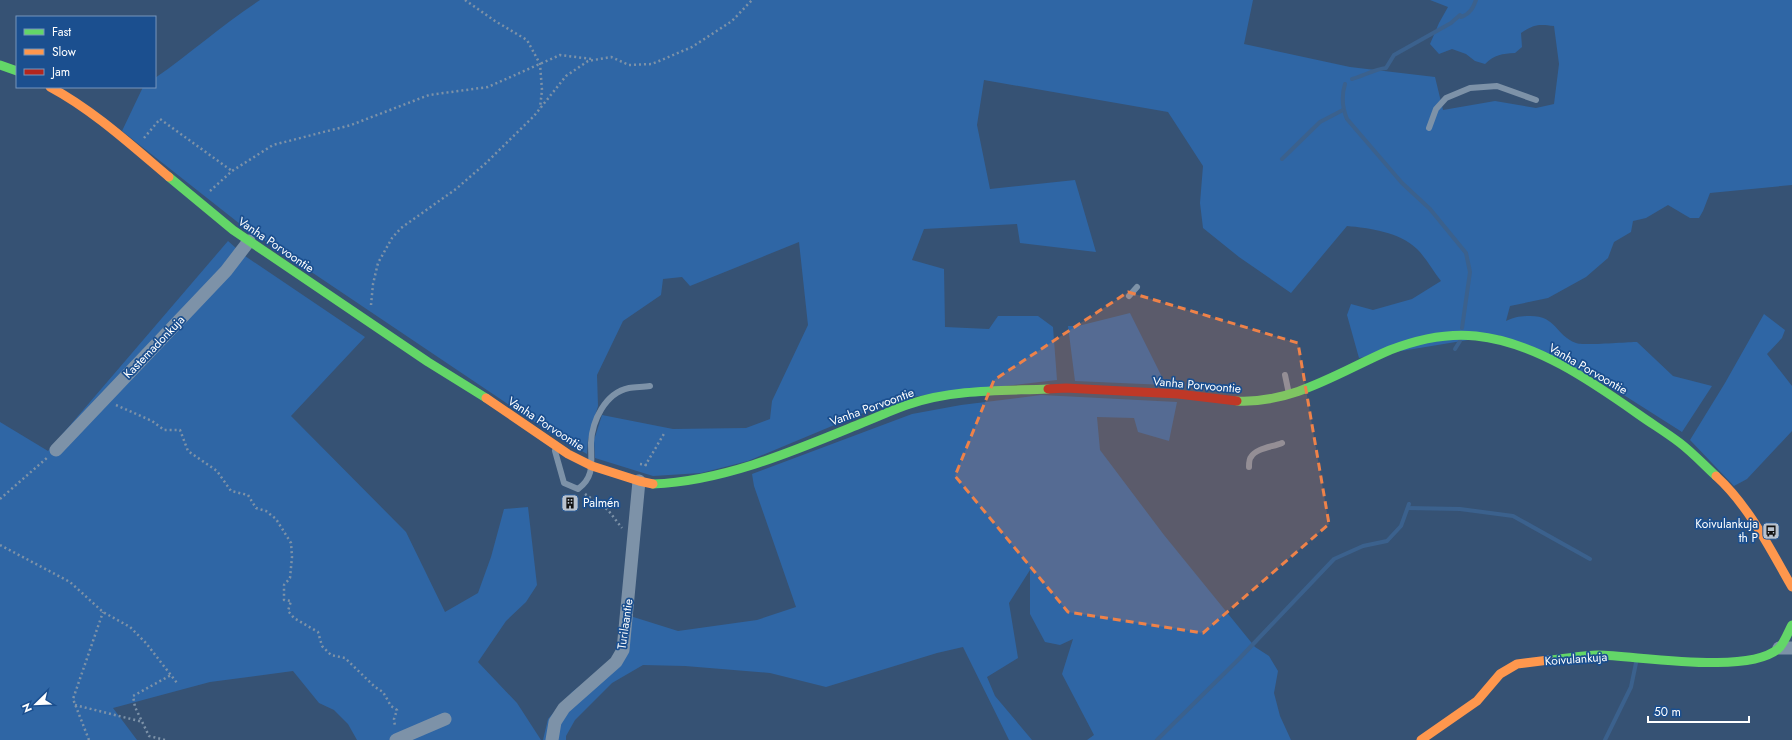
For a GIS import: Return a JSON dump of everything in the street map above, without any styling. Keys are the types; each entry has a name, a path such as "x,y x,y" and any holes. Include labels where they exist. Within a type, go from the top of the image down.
{"street":[{"path":"0,65 16,71"},
{"name":"Vanha Porvoontie","path":"52,88 63,94 109,127 233,230 368,322 568,454 592,466 639,481 650,484 675,483 706,478 795,450 910,404 970,392 1066,388 1178,394 1253,402 1289,396 1391,350 1435,337 1456,335 1483,337 1526,350 1560,364 1604,390 1658,426 1695,456 1726,485 1766,541 1792,587"},
{"name":"Kastemadonkuja","path":"56,450 226,271 249,241"},
{"name":"Turilaantie","path":"552,740 555,722 564,708 616,662 623,650 639,481"},
{"name":"Koivulankuja","path":"1422,740 1478,701 1500,674 1517,664 1596,655 1699,662 1741,662 1762,658 1786,648 1792,625"},
{"path":"397,740 445,719"}],"lane":[{"path":"1429,128 1436,109 1446,98 1470,88 1497,86 1536,100"},
{"path":"1129,296 1137,286"},
{"path":"1285,374 1289,396"},
{"path":"552,444 564,483 578,489 587,483 592,466 591,440 598,414 610,397 628,388 650,386"},
{"path":"1249,467 1251,457 1256,452 1282,443"}],"path":[{"path":"465,0 495,21 528,40 540,64 542,90 540,109"},
{"path":"368,322 373,284 378,264 392,238 401,228 456,189 540,109 566,76 588,61 611,56 629,65 652,64 692,47 732,21 752,0"},
{"path":"198,202 232,170 273,145 351,125 429,95 488,87 560,55 594,60"},
{"path":"134,149 160,119 232,170"},
{"path":"106,398 117,406 136,412 164,430 180,430 188,451 217,471 231,491 248,495 256,508 266,511 276,519 291,543 292,557 290,578 284,586 284,600 291,601 288,611 294,618 318,632 322,646 331,655 345,658 375,687 383,692 391,706 397,710 394,719 397,740"},
{"path":"639,481 649,457 665,432"},
{"path":"0,499 56,450"},
{"path":"578,489 608,510 633,545"},
{"path":"0,545 70,582 103,612 130,627 146,643 177,683"},
{"path":"89,740 73,699 103,612"},
{"path":"165,740 149,736 135,707 133,696 171,675"},
{"path":"75,705 143,722"}],"highlighted area":[{"path":"1128,292 1298,343 1329,524 1203,633 1068,612 955,476 994,380"}],"shaded area":[{"path":"260,0 1253,0 1244,44 1350,67 1435,77 1443,110 1495,101 1536,108 1554,104 1559,64 1554,26 1544,25 1533,26 1521,33 1522,47 1515,53 1499,55 1492,58 1485,64 1475,61 1466,54 1452,49 1439,54 1430,44 1448,7 1430,0 1792,0 1792,185 1710,193 1699,218 1690,218 1668,205 1646,218 1633,221 1631,232 1614,242 1608,258 1586,277 1548,298 1510,306 1506,321 1530,316 1546,319 1569,340 1580,344 1637,342 1673,376 1712,386 1682,432 1597,378 1498,335 1359,358 1347,315 1351,304 1373,310 1412,299 1441,281 1426,260 1410,243 1384,232 1347,226 1291,293 1239,257 1203,228 1200,203 1203,166 1168,112 984,80 977,125 990,189 1075,180 1096,252 1020,243 1017,224 924,229 912,260 944,269 945,327 989,329 998,316 1038,316 1053,327 1057,380 911,397 868,411 748,461 701,473 653,476 595,458 594,440 602,415 673,429 746,428 770,419 772,401 808,325 799,242 690,286 682,277 663,279 661,295 623,321 597,375 598,406 588,440 587,454 554,435 240,224 122,131 143,88 156,88 156,77"},
{"path":"228,241 245,256 365,337 291,416 406,532 445,612 478,593 491,557 504,509 528,507 537,585 526,602 506,621 478,662 517,703 541,740 357,740 348,724 334,710 319,703 293,671 210,682 113,708 137,740 0,740 0,422 48,451"},
{"path":"1130,313 1166,385 1075,381 1068,326 1078,326"},
{"path":"1764,314 1785,330 1782,338 1767,354 1792,386 1792,431 1747,479 1734,486 1690,440 1725,383"},
{"path":"1041,395 1177,402 1169,441 1138,432 1134,418 1097,417 1100,450 1164,535 1255,647 1269,656 1278,671 1274,693 1280,716 1291,740 1087,740 1094,735 1062,674 1073,639 1060,645 1045,642 1030,614 1030,570 1009,603 1018,658 987,677 995,696 1032,740 1009,740 963,647 937,653 826,687 770,673 685,666 643,665 612,683 575,720 566,736 566,740 543,740 548,719 572,692 606,666 616,662 627,615 678,631 757,620 796,607 754,486 752,474 912,414 961,405"}],"waterway":[{"path":"1352,79 1386,68 1394,55 1451,23 1460,15 1461,17 1467,14 1476,0"},
{"path":"1345,84 1343,102 1347,119 1402,183 1430,209 1466,253 1470,272 1462,328"},
{"path":"1282,159 1320,122 1343,110"},
{"path":"1455,349 1460,341"},
{"path":"1157,740 1239,659 1334,559 1363,546 1387,541 1401,526 1409,504"},
{"path":"1408,508 1460,509 1513,516 1590,559"},
{"path":"1605,740 1631,687 1636,663"}],"traffic: fast":[{"path":"0,65 16,71"},
{"path":"169,177 233,230 428,362 486,398"},
{"path":"1237,401 1258,401 1297,392 1390,350 1410,343 1443,336 1476,336 1520,346 1582,376 1675,439 1716,476"},
{"path":"653,484 680,482 707,477 760,462 812,444 898,408 927,399 961,393 1048,389"},
{"path":"1549,660 1598,655 1692,662 1718,663 1742,661 1763,657 1778,649 1792,625"}],"traffic: slow":[{"path":"52,88 97,117 169,177"},
{"path":"486,398 568,454 592,466 653,484"},
{"path":"1716,476 1749,514 1792,587"},
{"path":"1421,740 1477,701 1500,674 1517,664 1549,660"}],"traffic: jam":[{"path":"1048,389 1066,388 1178,394 1237,401"}],"place":[{"name":"Palmén","path":"570,503"},
{"name":"Koivulankuja th P","path":"1771,531"}]}
